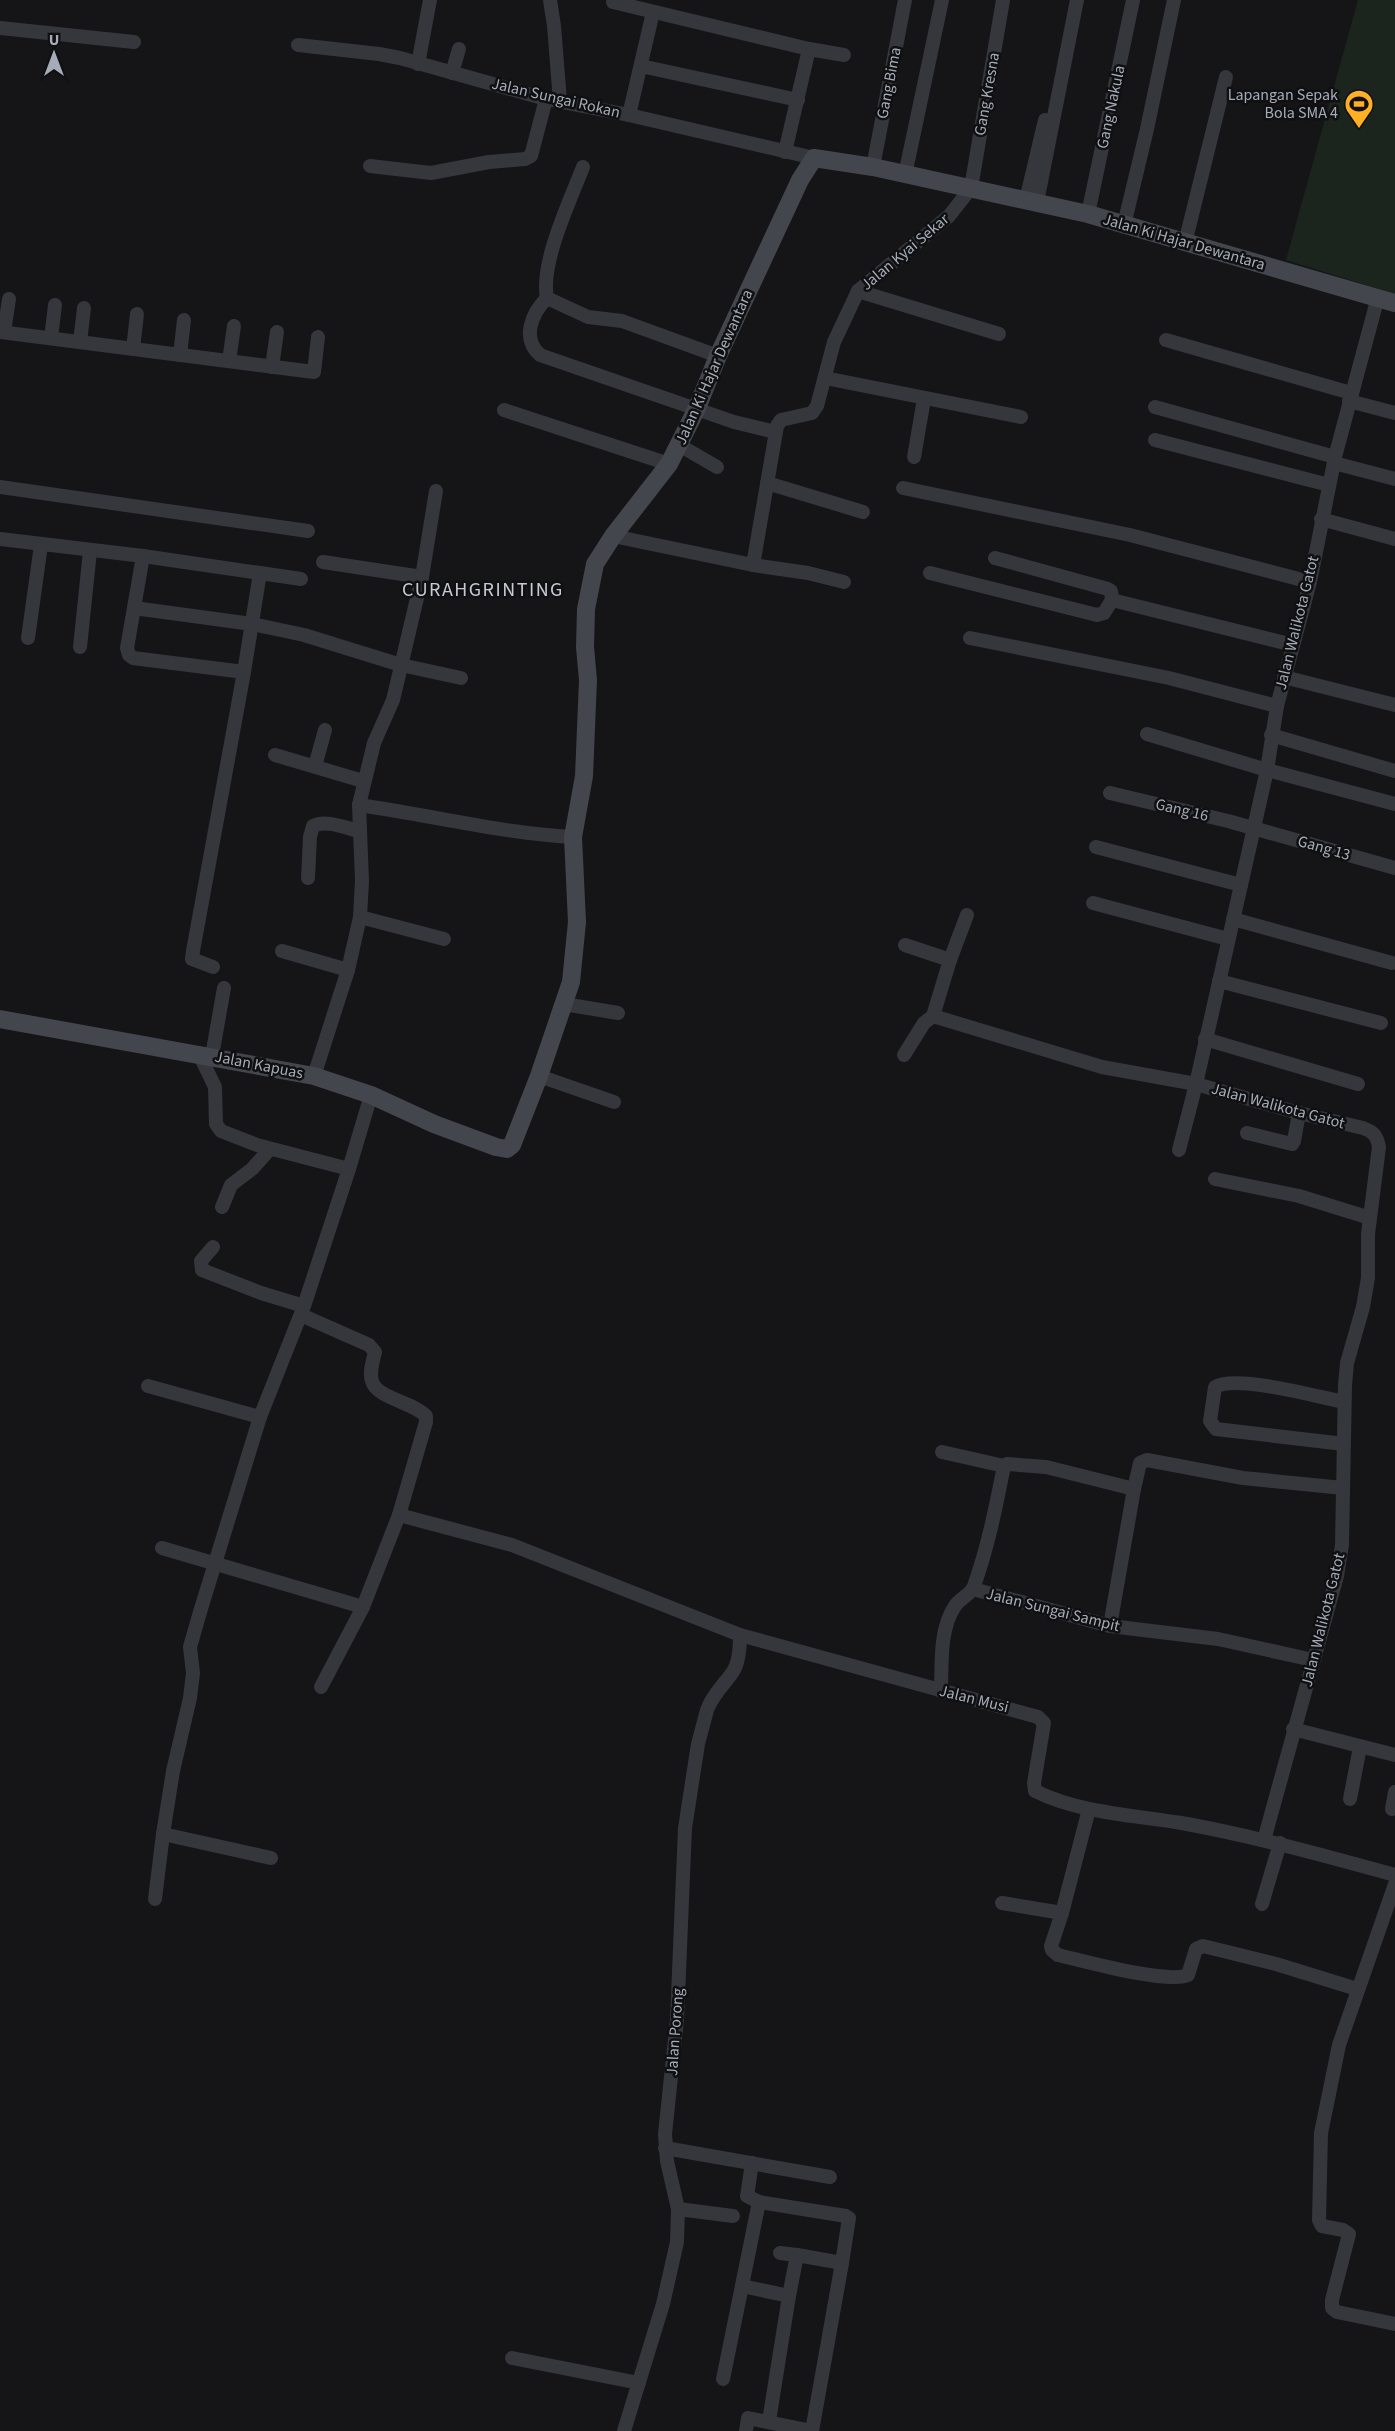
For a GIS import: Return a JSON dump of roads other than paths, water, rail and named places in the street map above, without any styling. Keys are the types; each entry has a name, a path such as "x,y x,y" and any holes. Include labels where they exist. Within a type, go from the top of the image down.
{"main road":[{"name":"Jalan Ki Hajar Dewantara","path":"507,1149 515,1139 571,982 576,922 573,837 585,754 588,680 585,647 588,592 595,564 613,536 669,464 697,408 718,356 800,180 814,159 873,167 1088,214 1386,300"},
{"name":"Jalan Kapuas","path":"0,1019 206,1059 314,1076 369,1100 507,1149"}],"street":[{"path":"418,64 430,0"},
{"path":"370,166 430,173 489,162 525,159 531,156 553,100 554,26 550,0"},
{"name":"Gang Bima","path":"873,167 905,0"},
{"path":"905,175 942,0"},
{"name":"Gang Kresna","path":"970,188 1003,0"},
{"path":"1048,128 1069,0"},
{"path":"1031,201 1077,0"},
{"name":"Gang Nakula","path":"1088,214 1133,0"},
{"path":"1124,225 1174,0"},
{"path":"614,2 809,49 844,55"},
{"path":"629,115 653,12"},
{"path":"0,28 134,42"},
{"name":"Jalan Sungai Rokan","path":"298,45 379,54 553,100 629,115 814,159"},
{"path":"452,73 459,49"},
{"path":"785,152 809,49"},
{"path":"641,66 798,100"},
{"path":"1185,243 1226,77"},
{"path":"546,298 544,287 549,258 583,167"},
{"name":"Jalan Kyai Sekar","path":"775,432 781,420 812,413 818,406 834,342 858,291 949,216 970,188"},
{"path":"858,291 999,334"},
{"path":"546,298 588,317 622,321 718,356"},
{"path":"546,298 535,309 529,329 534,350 540,355 734,422 775,432 753,566"},
{"path":"9,299 2,332 272,367 314,372 318,337"},
{"name":"Jalan Walikota Gatot","path":"1264,1840 1337,1576 1342,1545 1344,1402 1347,1363 1363,1307 1368,1278 1370,1218 1379,1148 1378,1137 1372,1131 1364,1128 1299,1113 1196,1084 1267,770 1277,706 1310,582 1334,460 1350,397 1386,300"},
{"path":"51,338 55,305"},
{"path":"80,342 84,308"},
{"path":"133,349 137,314"},
{"path":"180,355 184,320"},
{"path":"229,361 234,327"},
{"path":"272,367 277,332"},
{"path":"1166,340 1395,413"},
{"path":"825,378 1021,417"},
{"path":"914,458 924,399"},
{"path":"1155,407 1395,479"},
{"path":"504,410 669,464"},
{"path":"1155,440 1329,485"},
{"path":"679,445 717,467"},
{"path":"767,483 863,512"},
{"path":"0,488 308,531"},
{"path":"903,488 1130,535 1310,582"},
{"path":"314,1076 348,970 360,917 362,881 359,805 363,781 374,743 393,700 422,577 436,491"},
{"path":"1321,519 1395,539"},
{"path":"613,536 753,566 808,573 844,582"},
{"path":"0,539 41,546 143,556 301,579"},
{"path":"28,638 41,546"},
{"path":"80,647 90,551"},
{"path":"143,556 127,648 129,655 133,658 244,672"},
{"path":"930,573 1097,615 1104,613 1112,600 1111,591 1108,589 994,558"},
{"path":"323,562 422,577"},
{"path":"213,967 192,959 192,951 260,573"},
{"path":"1112,600 1293,645"},
{"path":"134,608 252,624 304,635 401,665 460,678"},
{"path":"970,638 1169,678 1277,706"},
{"path":"1284,677 1395,705"},
{"path":"315,766 325,730"},
{"path":"1147,734 1267,770 1395,804"},
{"path":"1272,735 1395,771"},
{"path":"275,755 363,781"},
{"name":"Gang 16","path":"1110,793 1253,828"},
{"path":"359,805 444,821 573,837"},
{"path":"308,878 313,826 318,823 359,831"},
{"name":"Gang 13","path":"1253,828 1395,868"},
{"path":"1096,847 1241,885"},
{"path":"1093,903 1228,939"},
{"path":"904,1055 924,1023 933,1016 967,915"},
{"path":"360,917 444,939"},
{"path":"1233,919 1392,963"},
{"path":"905,945 950,960"},
{"path":"282,951 348,970"},
{"path":"1219,981 1380,1023"},
{"path":"224,988 206,1059 215,1088 216,1124 220,1131 270,1149 349,1169"},
{"path":"564,1004 618,1013"},
{"path":"933,1016 1102,1067 1196,1084 1179,1150"},
{"path":"1205,1039 1358,1084"},
{"path":"539,1076 614,1102"},
{"path":"155,1899 173,1771 190,1698 192,1673 190,1647 260,1417 302,1311 349,1169 369,1100"},
{"path":"1247,1133 1292,1144 1299,1113"},
{"path":"222,1208 231,1185 258,1164 270,1149"},
{"path":"1215,1179 1299,1196 1370,1218"},
{"path":"213,1247 201,1261 202,1270 302,1311 369,1345 375,1352 371,1380 377,1390 426,1416 399,1515 363,1607 321,1687"},
{"path":"1344,1402 1254,1384 1222,1383 1215,1387 1210,1421 1216,1429 1344,1444"},
{"path":"148,1386 260,1417"},
{"path":"942,1452 1004,1466 1010,1464 1046,1467 1134,1489"},
{"path":"1110,1626 1137,1468 1140,1463 1147,1460 1243,1478 1343,1488"},
{"path":"973,1589 991,1529 1004,1466"},
{"name":"Jalan Musi","path":"399,1515 512,1545 740,1635 1038,1717 1044,1723 1034,1783 1035,1791 1089,1809 1185,1824 1280,1843 1395,1875"},
{"path":"162,1548 363,1607"},
{"name":"Jalan Sungai Sampit","path":"941,1691 944,1636 949,1620 955,1606 973,1589 1110,1626 1218,1639 1313,1660"},
{"name":"Jalan Porong","path":"624,2431 666,2294 677,2242 678,2209 665,2148 677,2020 682,1857 689,1796 698,1744 711,1700 732,1673 737,1661 740,1635"},
{"path":"1293,1729 1395,1755"},
{"path":"1350,1799 1360,1747"},
{"path":"1392,1809 1395,1792"},
{"path":"1089,1809 1051,1946 1058,1955 1160,1976 1183,1977 1188,1975 1196,1949 1207,1947 1276,1964 1357,1989"},
{"path":"163,1834 271,1858"},
{"path":"1262,1904 1280,1843"},
{"path":"1395,1884 1339,2045 1321,2133 1319,2220 1322,2226 1343,2230 1349,2234 1332,2308 1337,2312 1395,2324"},
{"path":"1002,1903 1062,1913"},
{"path":"665,2148 830,2177"},
{"path":"746,2431 748,2418 769,2421 791,2429 812,2431 842,2263 848,2216 759,2202 747,2196 752,2163"},
{"path":"723,2379 759,2202"},
{"path":"678,2209 733,2216"},
{"path":"780,2253 842,2263"},
{"path":"769,2421 797,2255"},
{"path":"742,2286 789,2296"},
{"path":"512,2358 639,2383"}],"place":[{"name":"Lapangan Sepak Bola SMA 4","path":"1359,130"}],"district":[{"name":"CURAHGRINTING","path":"483,590"}]}
